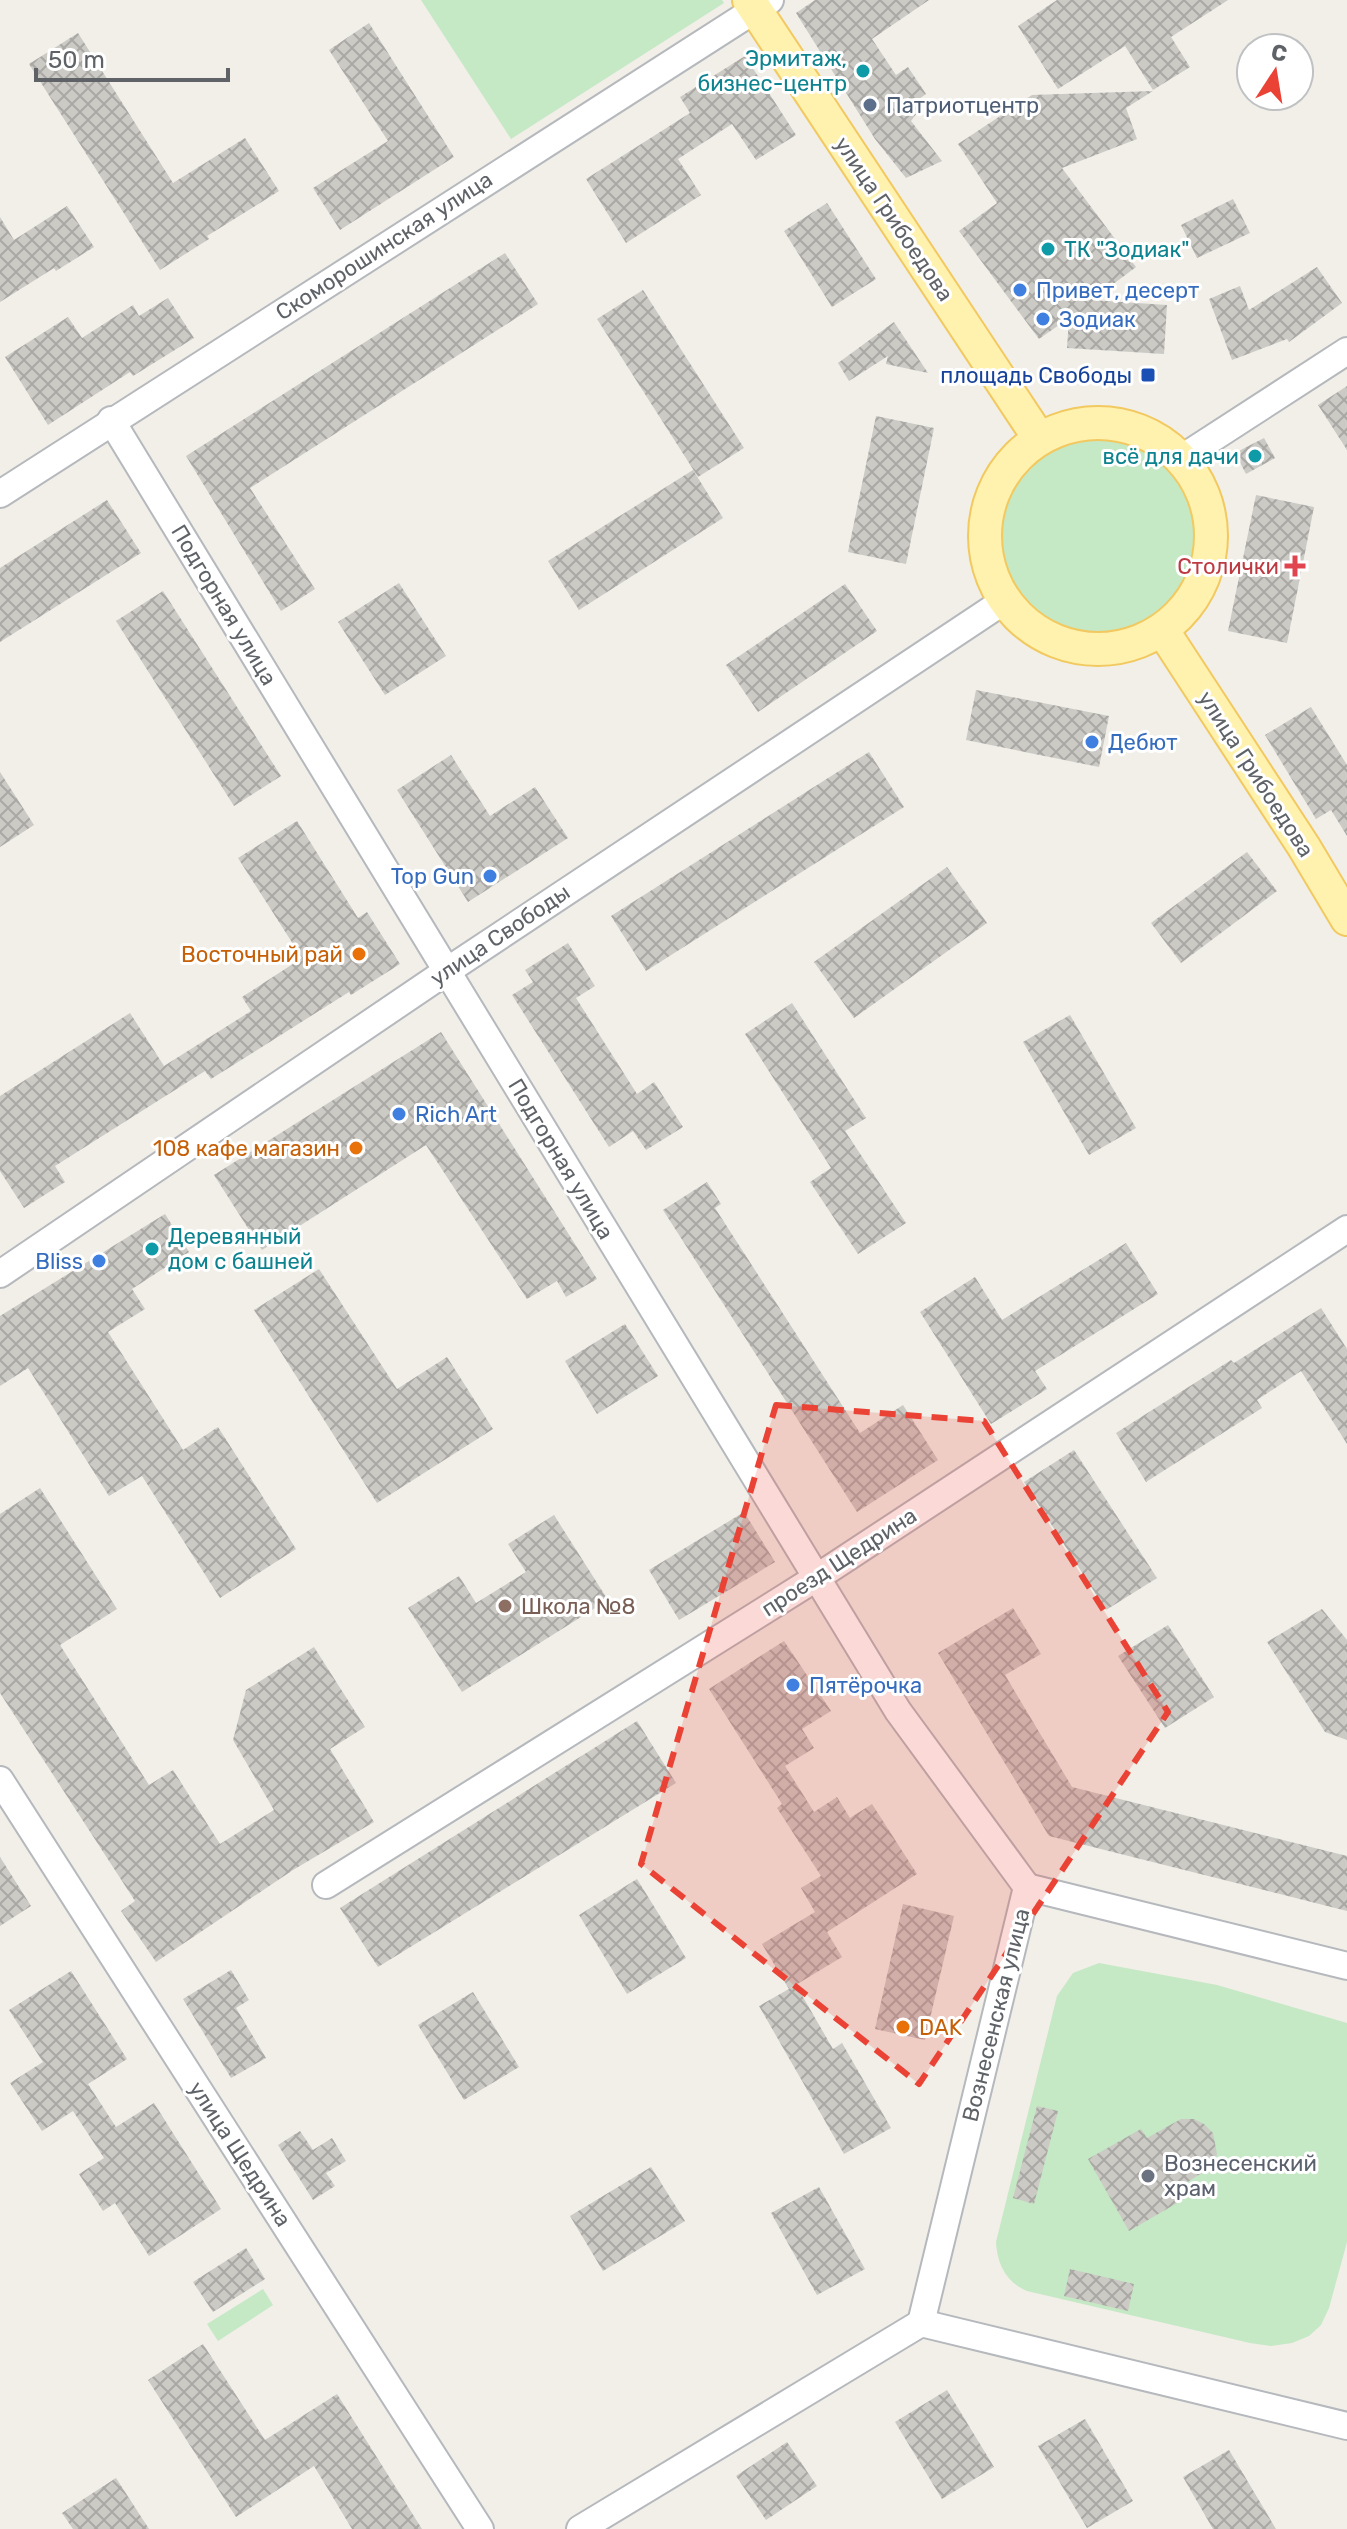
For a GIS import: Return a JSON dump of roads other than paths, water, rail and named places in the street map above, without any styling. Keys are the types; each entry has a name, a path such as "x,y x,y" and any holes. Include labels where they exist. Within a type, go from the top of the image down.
{"main road":[{"name":"улица Грибоедова","path":"758,3 1039,438"},
{"path":"1112,422 1149,434 1182,458 1203,492 1212,528 1204,580 1183,612 1163,631 1137,644 1095,650 1059,644 1027,626 1004,601 985,559 984,523 994,488 1011,461 1039,438 1082,423 1112,422"},
{"name":"улица Грибоедова","path":"1163,631 1304,847 1347,919"}],"street":[{"name":"Скоморошинская улица","path":"0,494 758,3"},
{"path":"1182,458 1347,351"},
{"name":"Подгорная улица","path":"111,420 898,1711 1027,1887"},
{"name":"улица Свободы","path":"0,1274 447,971 1004,601"},
{"name":"проезд Щедрина","path":"326,1885 816,1578 1347,1229"},
{"name":"улица Щедрина","path":"0,1780 480,2529"},
{"name":"Вознесенская улица","path":"921,2323 1027,1887 1347,1966"},
{"path":"580,2529 921,2323 1347,2426"}],"place":[{"name":"Эрмитаж, бизнес-центр","path":"863,71"},
{"name":"Патриотцентр","path":"870,105"},
{"name":"ТК \"Зодиак\"","path":"1048,249"},
{"name":"Привет, десерт","path":"1020,290"},
{"name":"Зодиак","path":"1043,319"},
{"name":"площадь Свободы","path":"1148,375"},
{"name":"всё для дачи","path":"1255,456"},
{"name":"Столички","path":"1295,566"},
{"name":"Дебют","path":"1092,742"},
{"name":"Top Gun","path":"490,876"},
{"name":"Восточный рай","path":"359,954"},
{"name":"Rich Art","path":"399,1114"},
{"name":"108 кафе магазин","path":"356,1148"},
{"name":"Деревянный дом с башней","path":"152,1249"},
{"name":"Bliss","path":"99,1261"},
{"name":"Школа №8","path":"505,1606"},
{"name":"Пятёрочка","path":"793,1685"},
{"name":"DAK","path":"903,2027"},
{"name":"Вознесенский храм","path":"1148,2176"}]}
